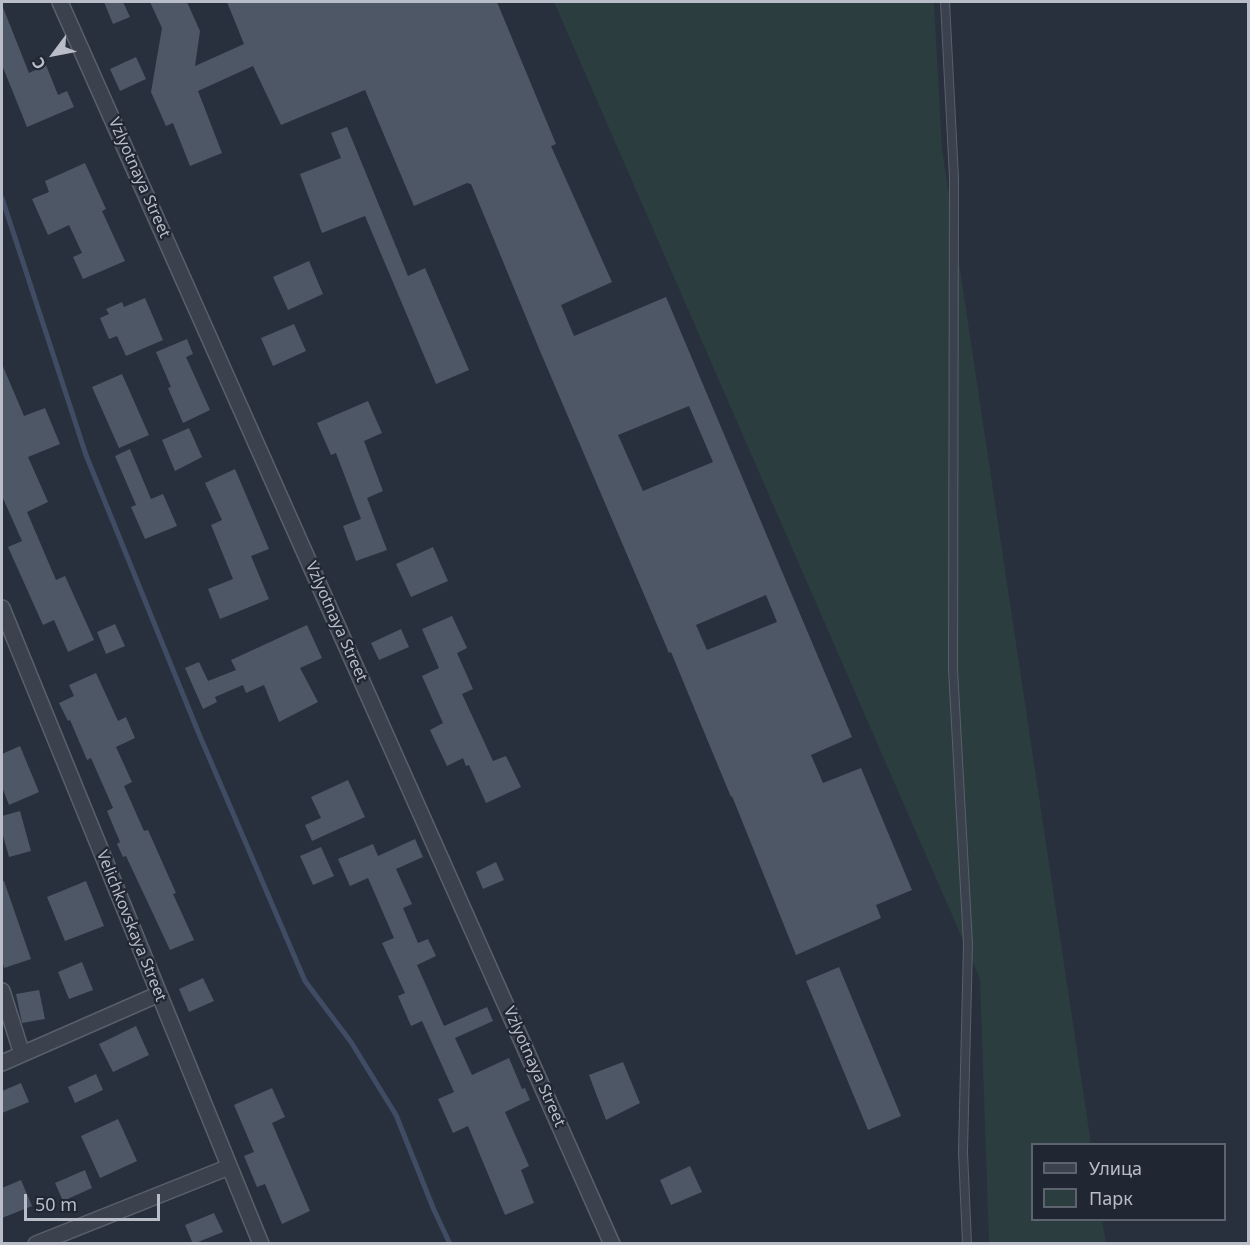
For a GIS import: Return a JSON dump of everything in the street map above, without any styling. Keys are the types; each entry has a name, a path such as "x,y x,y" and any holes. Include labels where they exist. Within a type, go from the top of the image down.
{"street":[{"name":"Vzlyotnaya Street","path":"60,2 612,1244"},
{"name":"Velichkovskaya Street","path":"2,608 261,1244"},
{"path":"2,991 22,1053"},
{"path":"2,1063 159,994"},
{"path":"36,1244 229,1167"}],"lane":[{"path":"945,2 954,178 952,669 968,944 963,1152 967,1244"}],"green space":[{"path":"554,2 934,2 942,149 1091,1143 1031,1143 1031,1221 1102,1221 1106,1243 989,1243 980,979"}],"building":[{"path":"104,2 123,2 130,17 113,24"},
{"path":"150,2 187,2 200,31 195,66 244,44 227,2 497,2 556,144 551,146 612,282 561,305 574,336 666,297 852,737 811,755 823,783 861,768 912,890 876,905 881,918 796,955 732,796 540,351 471,184 467,183 414,206 365,90 281,125 253,66 198,91 222,153 190,166 173,123 166,126 151,92 162,28","holes":["689,406 713,462 643,491 618,435","766,595 777,622 707,650 696,625"]},
{"path":"2,5 29,73 46,65 58,95 67,91 74,107 27,127 2,65"},
{"path":"136,57 146,79 120,91 110,69"},
{"path":"347,127 408,276 425,268 469,370 436,384 365,216 322,233 300,174 341,158 331,133"},
{"path":"85,163 106,209 102,211 125,261 83,279 73,257 82,253 69,225 48,235 32,199 49,192 45,181"},
{"path":"309,261 323,294 288,310 273,277"},
{"path":"145,298 163,340 126,356 117,336 109,339 100,318 109,314 106,309 122,302 124,307"},
{"path":"294,324 306,351 273,366 261,338"},
{"path":"187,339 193,354 186,357 210,410 183,423 156,352"},
{"path":"2,364 24,416 45,408 60,444 28,457 48,502 27,512 56,580 65,576 94,640 68,652 54,620 43,625 8,547 22,541 2,496"},
{"path":"122,374 149,435 119,448 92,387"},
{"path":"368,401 382,433 364,441 383,491 367,498 387,550 356,561 343,526 361,519 336,453 331,455 317,423"},
{"path":"189,428 202,457 175,471 162,440"},
{"path":"130,449 151,499 163,494 177,526 145,539 131,507 136,505 115,456"},
{"path":"235,469 269,549 251,556 269,599 220,619 208,589 233,579 211,525 222,520 205,483"},
{"path":"433,547 448,581 411,597 396,564"},
{"path":"452,616 467,648 457,653 473,689 462,694 493,761 506,756 521,787 486,803 469,765 466,766 463,758 447,766 430,730 443,723 422,676 439,668 422,629"},
{"path":"115,624 125,646 106,654 97,632"},
{"path":"307,625 322,658 300,668 318,702 279,722 264,685 246,693 243,685 215,697 217,702 203,709 185,668 199,662 208,681 236,670 231,660"},
{"path":"401,629 409,647 379,660 371,643"},
{"path":"96,673 118,721 126,717 135,738 116,747 132,782 124,786 144,831 148,830 194,940 170,950 126,856 123,857 117,844 120,842 107,811 113,808 91,758 87,760 70,720 68,721 59,703 74,696 69,685"},
{"path":"20,746 39,792 9,805 2,787 2,754"},
{"path":"348,780 365,817 312,841 305,825 321,818 311,797"},
{"path":"20,811 31,851 9,857 2,832 2,816"},
{"path":"415,839 423,857 396,869 412,904 403,908 418,943 428,939 436,956 417,965 444,1026 487,1007 493,1021 455,1038 472,1075 509,1058 522,1089 525,1088 530,1100 505,1112 529,1166 521,1170 534,1203 505,1215 468,1126 453,1133 438,1099 454,1092 422,1021 411,1026 398,996 405,993 382,943 394,938 368,878 350,886 338,859 373,844 378,856"},
{"path":"321,847 334,876 313,885 300,856"},
{"path":"496,862 504,880 483,889 476,872"},
{"path":"2,881 4,881 31,959 4,968 2,959"},
{"path":"86,881 104,926 65,941 47,897"},
{"path":"82,962 93,990 69,999 58,972"},
{"path":"839,967 901,1116 868,1130 806,981"},
{"path":"203,978 214,1001 189,1012 179,989"},
{"path":"39,990 45,1019 22,1023 16,994"},
{"path":"136,1026 149,1055 113,1072 99,1044"},
{"path":"623,1062 640,1103 606,1120 589,1075"},
{"path":"96,1074 103,1090 75,1103 68,1087"},
{"path":"21,1083 29,1102 2,1113 2,1091"},
{"path":"272,1088 285,1117 272,1123 310,1211 282,1224 265,1184 257,1187 244,1156 254,1152 234,1105"},
{"path":"118,1119 137,1161 100,1178 81,1136"},
{"path":"690,1166 702,1192 671,1205 660,1180"},
{"path":"85,1170 92,1188 63,1201 55,1183"},
{"path":"21,1180 32,1206 2,1218 2,1188"},
{"path":"214,1213 223,1232 193,1244 185,1225"}],"waterway":[{"path":"2,198 86,455 199,734 305,981 351,1042 396,1115 450,1244"}]}
